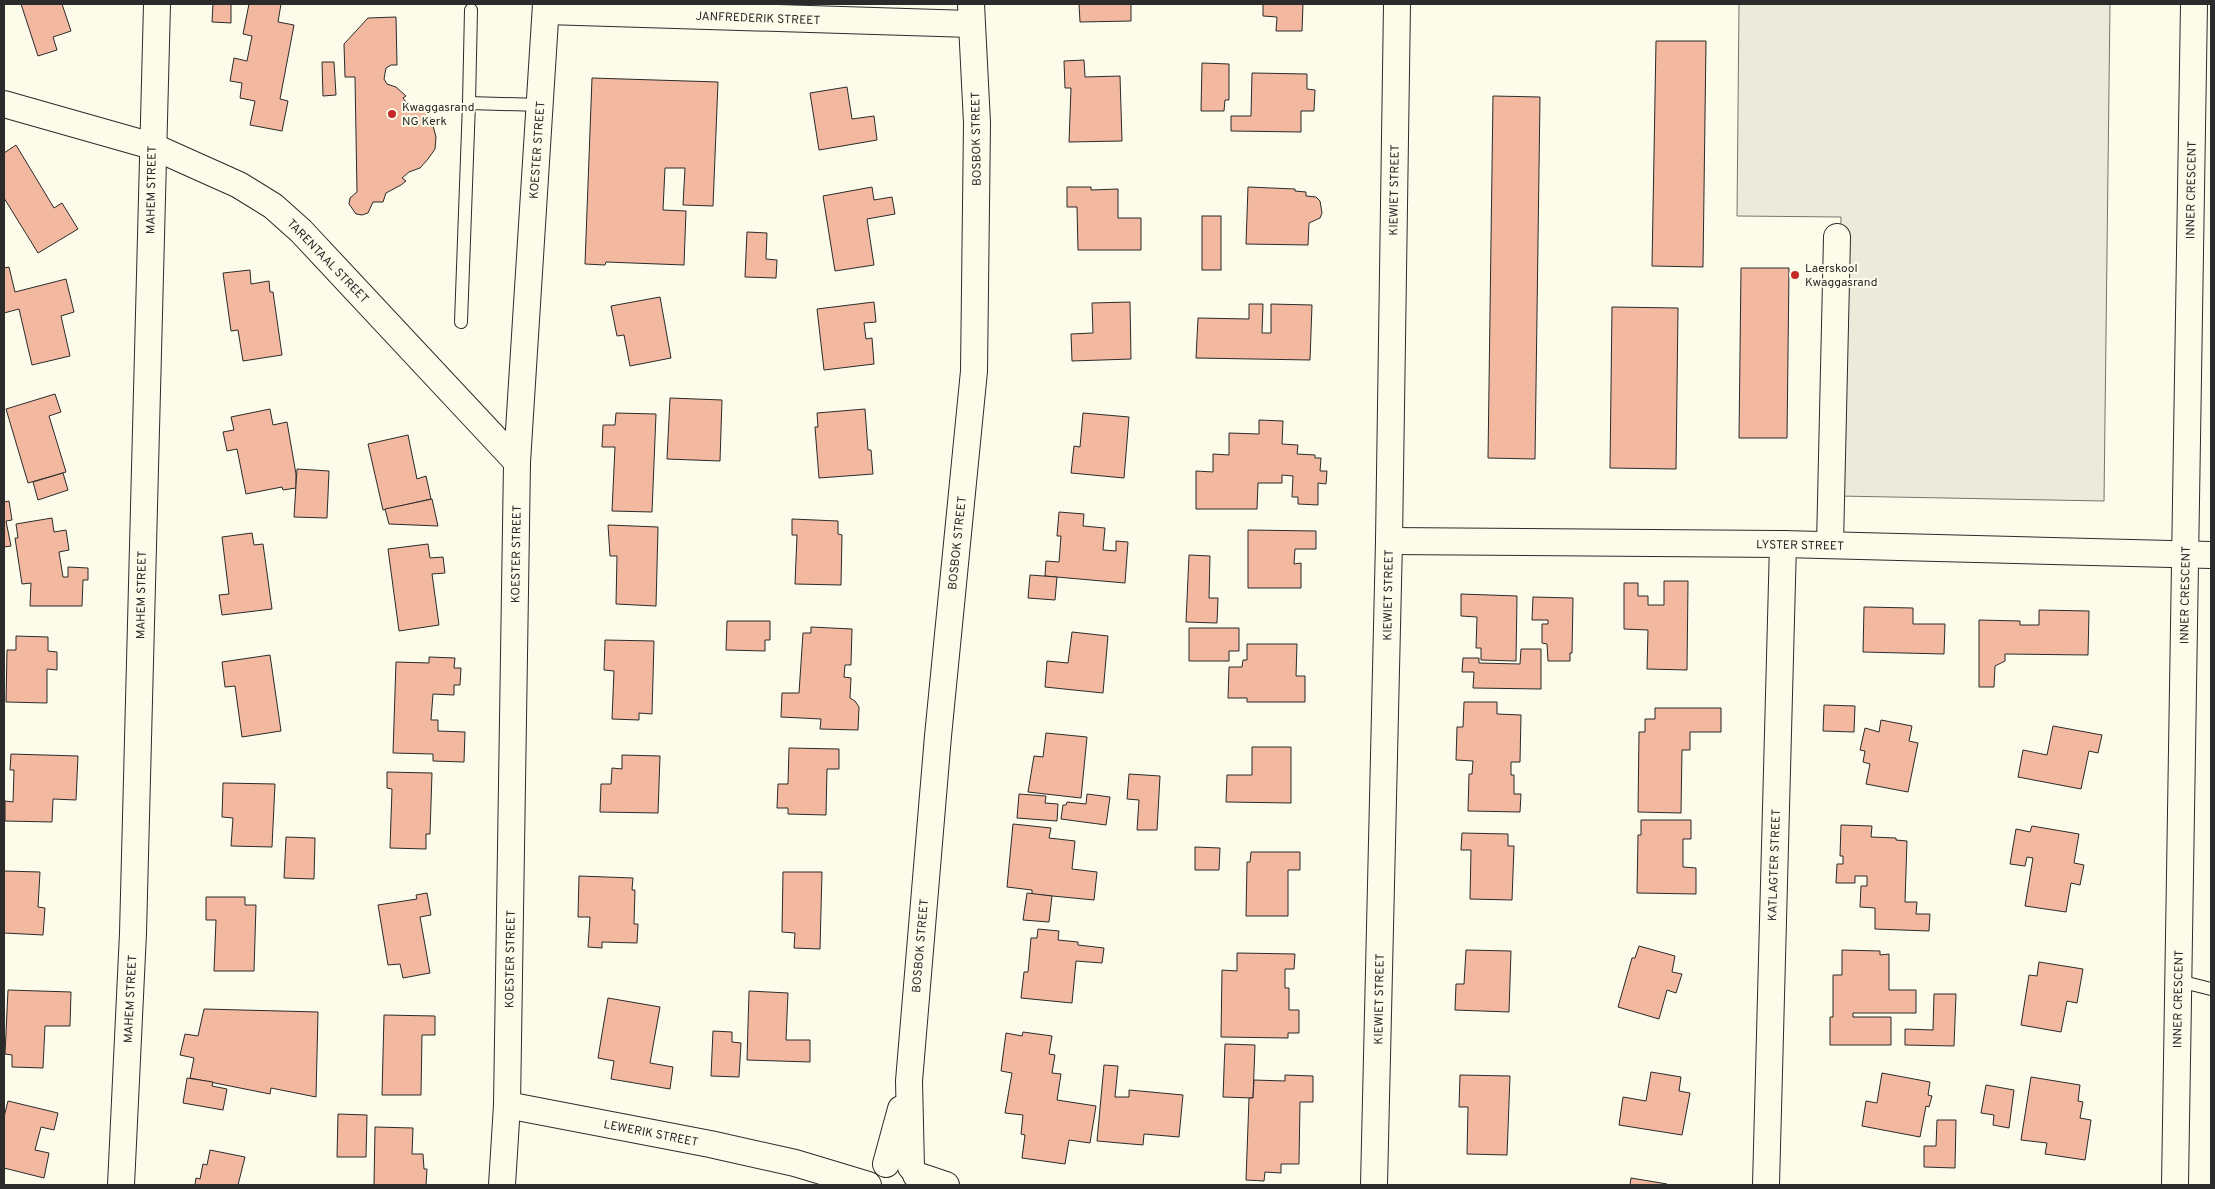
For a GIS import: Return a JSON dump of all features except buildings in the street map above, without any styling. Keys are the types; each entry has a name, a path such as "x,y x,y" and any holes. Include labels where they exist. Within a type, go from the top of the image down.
{"street":[{"name":"MAHEM STREET","path":"122,1185 133,934 157,4"},
{"name":"KIEWIET STREET","path":"1374,1185 1389,541 1397,4"},
{"name":"INNER CRESCENT","path":"2175,1185 2194,4"},
{"name":"JANFREDERIK STREET","path":"546,7 971,14"},
{"name":"KOESTER STREET","path":"502,1185 507,1105 518,462 546,7"},
{"name":"BOSBOK STREET","path":"894,1176 909,1081 938,736 974,371 977,123 971,14"},
{"name":"TARENTAAL STREET","path":"4,104 152,146 239,185 273,206 294,224 518,462"},
{"path":"1830,545 1837,236"},
{"name":"LYSTER STREET","path":"1389,541 1783,544 2211,555"},
{"name":"KATLAGTER STREET","path":"1766,1185 1783,544"},
{"name":"LEWERIK STREET","path":"507,1105 710,1144 795,1163 946,1185"}],"lane":[{"path":"461,322 471,10"},
{"path":"469,103 540,105"},
{"path":"2178,982 2211,989"}],"shaded area":[{"path":"1739,4 2110,4 2104,501 1838,496 1841,217 1737,216"}],"place":[{"name":"Kwaggasrand NG Kerk","path":"392,114"},
{"name":"Laerskool Kwaggasrand","path":"1795,275"}]}
